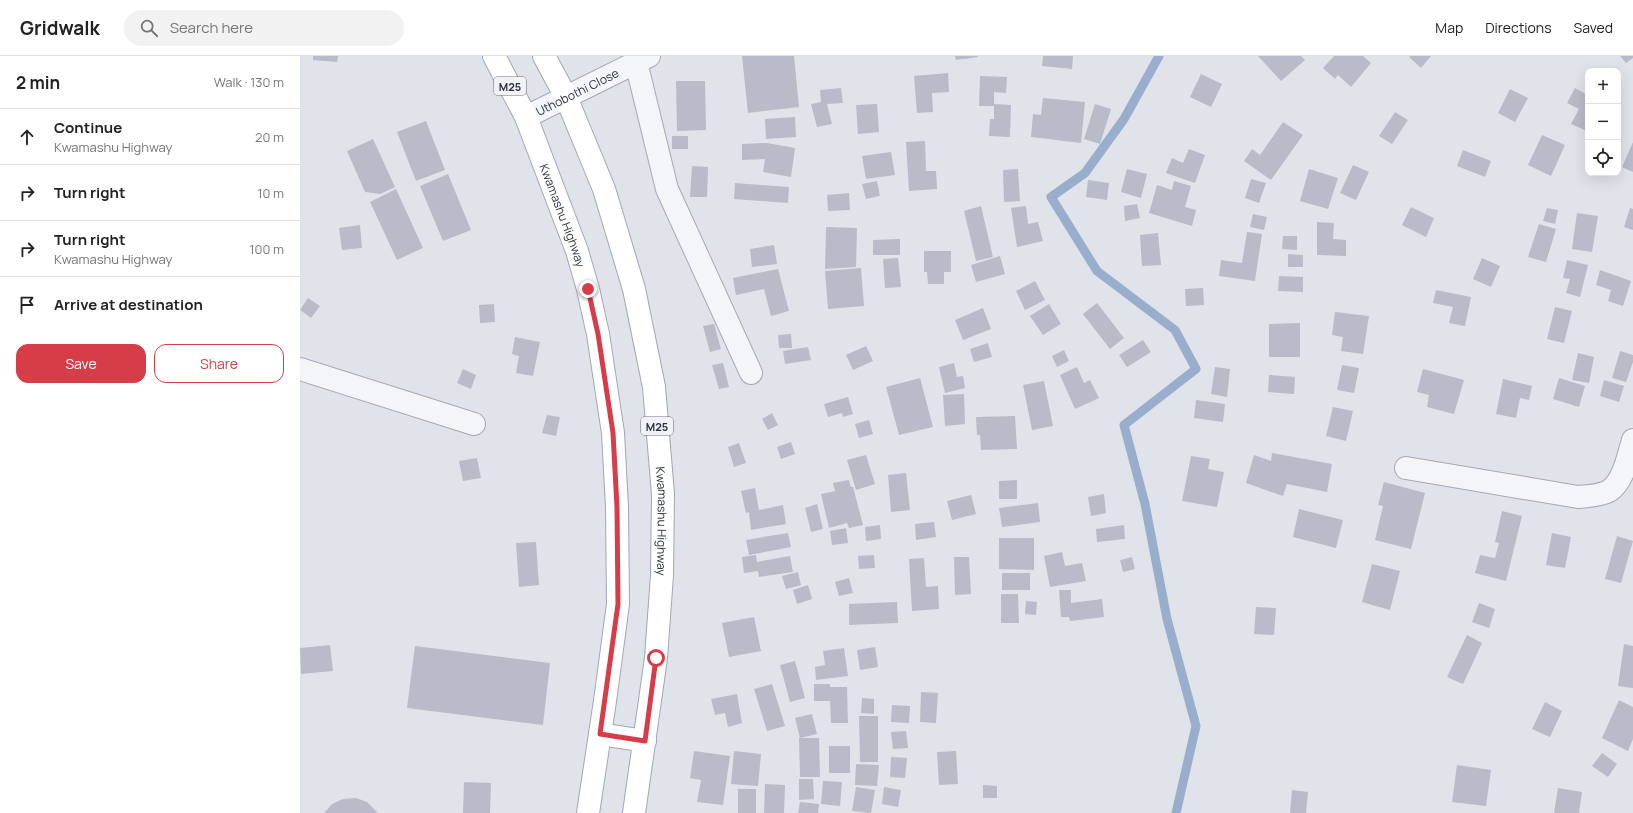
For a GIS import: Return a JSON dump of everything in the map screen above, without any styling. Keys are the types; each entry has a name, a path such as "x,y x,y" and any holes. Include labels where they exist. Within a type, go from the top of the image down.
{"main road":[{"name":"Kwamashu Highway","path":"494,56 526,117 577,251 588,289 598,334 613,433 617,507 618,604 588,813"},
{"name":"Kwamashu Highway","path":"544,56 566,97 604,189 634,289 654,388 664,494 662,560 656,658 634,813"},
{"path":"600,734 645,741"}],"street":[{"name":"Uthobothi Close","path":"526,117 643,59"},
{"path":"643,59 657,153 667,189 751,373"},
{"path":"300,369 474,424"},
{"path":"1406,468 1578,498 1609,491 1620,478 1633,440"}],"building":[{"path":"313,56 338,56 337,62 313,60"},
{"path":"742,56 794,56 799,107 748,113"},
{"path":"955,56 978,56 978,57 956,60"},
{"path":"1043,56 1073,56 1072,69 1042,66"},
{"path":"1258,56 1301,56 1305,60 1281,81"},
{"path":"1334,56 1363,56 1371,63 1351,87 1338,75 1335,79 1323,68"},
{"path":"1431,56 1421,68 1409,57"},
{"path":"1620,56 1633,56 1633,58 1626,63"},
{"path":"948,73 949,92 932,93 933,112 917,113 914,76"},
{"path":"1201,74 1222,84 1211,107 1190,97"},
{"path":"980,76 1007,77 1006,93 994,92 994,104 1011,105 1010,137 989,136 990,119 994,119 994,106 979,106"},
{"path":"676,81 705,81 706,130 677,131"},
{"path":"841,88 843,103 827,104 832,124 817,127 811,104 821,102 820,90"},
{"path":"1575,88 1585,93 1585,130 1571,124 1579,109 1567,103"},
{"path":"1510,89 1528,98 1515,122 1498,113"},
{"path":"1043,98 1085,102 1081,143 1031,137 1033,114 1041,115"},
{"path":"877,104 879,132 858,134 856,105"},
{"path":"1095,104 1111,109 1100,144 1084,139"},
{"path":"1395,112 1408,120 1392,144 1379,136"},
{"path":"795,117 796,137 766,139 765,119"},
{"path":"426,121 445,170 416,181 397,132"},
{"path":"1283,122 1303,135 1271,180 1244,161 1252,149 1260,155"},
{"path":"1542,135 1565,145 1551,176 1528,165"},
{"path":"672,136 688,136 688,149 672,149"},
{"path":"373,139 395,187 380,194 365,192 347,151"},
{"path":"925,141 926,171 936,171 937,189 909,191 906,142"},
{"path":"1633,142 1633,172 1622,167"},
{"path":"767,143 795,148 791,177 763,172 765,159 742,160 742,144"},
{"path":"1189,149 1205,155 1195,183 1166,173 1172,158 1183,163"},
{"path":"1463,150 1491,161 1485,177 1457,166"},
{"path":"891,152 895,175 866,179 862,156"},
{"path":"1353,165 1369,172 1356,200 1340,193"},
{"path":"692,166 708,167 707,197 690,197"},
{"path":"1018,169 1020,201 1004,202 1003,170"},
{"path":"1127,169 1147,174 1141,198 1121,192"},
{"path":"1309,169 1338,178 1328,209 1300,201"},
{"path":"448,174 471,230 443,241 420,186"},
{"path":"1251,179 1266,183 1259,203 1245,198"},
{"path":"1088,180 1109,183 1107,200 1086,197"},
{"path":"877,181 880,196 866,199 862,184"},
{"path":"1174,181 1191,186 1185,207 1196,210 1192,226 1149,213 1157,185 1172,190"},
{"path":"735,183 789,187 788,203 734,199"},
{"path":"396,189 423,248 397,260 370,202"},
{"path":"849,193 850,210 828,211 827,195"},
{"path":"1137,204 1140,218 1125,221 1124,206"},
{"path":"981,206 993,257 976,261 964,211"},
{"path":"1026,206 1028,224 1038,222 1043,241 1017,247 1011,208"},
{"path":"1411,207 1434,218 1426,237 1402,225"},
{"path":"1547,208 1558,210 1555,224 1543,221"},
{"path":"1630,208 1633,209 1633,230 1624,227"},
{"path":"1577,213 1598,216 1592,252 1572,249"},
{"path":"1253,214 1267,217 1264,230 1250,227"},
{"path":"1317,222 1334,223 1333,239 1346,240 1346,256 1317,255"},
{"path":"1539,224 1556,229 1546,262 1528,257"},
{"path":"360,225 362,248 342,250 339,228"},
{"path":"826,227 857,228 856,267 825,269"},
{"path":"1247,232 1262,234 1255,281 1219,276 1221,260 1242,263"},
{"path":"1158,233 1161,265 1142,266 1140,235"},
{"path":"1283,236 1297,236 1297,250 1282,249"},
{"path":"900,239 900,255 873,255 873,240"},
{"path":"774,245 777,264 752,267 750,249"},
{"path":"924,251 951,251 951,272 944,272 944,284 928,284 927,272 924,272"},
{"path":"1288,254 1303,255 1303,267 1288,267"},
{"path":"1000,256 1005,274 976,282 971,265"},
{"path":"898,258 901,287 885,288 883,259"},
{"path":"1482,258 1500,266 1491,287 1473,279"},
{"path":"1567,260 1588,265 1580,297 1566,293 1570,279 1563,278"},
{"path":"861,268 864,306 828,309 825,271"},
{"path":"778,269 789,311 771,316 764,289 736,295 733,278"},
{"path":"1600,270 1631,281 1623,306 1608,301 1611,290 1596,285"},
{"path":"1279,276 1303,277 1303,292 1278,291"},
{"path":"1035,281 1045,300 1025,310 1016,291"},
{"path":"1203,288 1204,305 1186,306 1185,289"},
{"path":"1436,290 1471,297 1465,326 1449,323 1453,307 1433,303"},
{"path":"308,298 320,306 311,318 300,310"},
{"path":"1097,303 1124,338 1110,349 1083,314"},
{"path":"494,304 495,322 480,323 479,305"},
{"path":"1049,304 1061,324 1043,335 1030,316"},
{"path":"1555,307 1572,311 1564,343 1547,339"},
{"path":"983,308 991,329 963,340 955,320"},
{"path":"1335,312 1369,316 1363,354 1341,351 1343,337 1332,335"},
{"path":"1300,323 1300,357 1269,357 1269,324"},
{"path":"714,324 721,349 710,352 703,326"},
{"path":"791,334 792,348 779,348 778,335"},
{"path":"515,337 540,342 533,376 516,373 519,356 512,354"},
{"path":"1143,340 1151,352 1127,367 1119,355"},
{"path":"988,343 992,357 974,362 970,349"},
{"path":"866,346 873,361 853,370 846,355"},
{"path":"808,347 811,360 785,364 783,351"},
{"path":"1064,350 1069,361 1057,367 1052,356"},
{"path":"1620,351 1633,355 1633,362 1626,382 1612,378"},
{"path":"1578,353 1594,357 1589,383 1572,380"},
{"path":"723,363 729,387 719,389 712,365"},
{"path":"954,363 957,377 963,376 965,388 945,393 939,367"},
{"path":"1342,365 1359,368 1354,393 1337,390"},
{"path":"1077,367 1084,383 1090,380 1099,398 1075,409 1060,375"},
{"path":"1215,367 1230,369 1227,397 1211,394"},
{"path":"463,369 476,375 471,389 457,383"},
{"path":"1423,369 1464,380 1454,414 1427,407 1429,395 1417,392"},
{"path":"1269,375 1295,377 1294,394 1268,392"},
{"path":"920,378 933,427 899,435 886,387"},
{"path":"1559,378 1585,386 1579,407 1553,399"},
{"path":"1503,379 1532,386 1529,400 1520,398 1516,418 1496,414"},
{"path":"1604,380 1624,386 1619,402 1600,396"},
{"path":"1044,381 1053,426 1032,430 1023,385"},
{"path":"964,394 965,424 945,426 943,395"},
{"path":"848,397 853,414 843,417 842,413 828,417 824,404"},
{"path":"1196,400 1225,404 1223,422 1194,418"},
{"path":"1333,407 1353,411 1346,441 1326,436"},
{"path":"772,413 778,425 768,430 762,419"},
{"path":"547,415 560,417 556,436 542,433"},
{"path":"1015,416 1017,449 981,450 980,435 977,435 976,417"},
{"path":"869,420 873,434 859,438 855,424"},
{"path":"791,442 795,454 781,459 777,447"},
{"path":"739,443 746,463 734,467 728,447"},
{"path":"1272,453 1332,464 1327,492 1287,484 1283,496 1246,483 1254,455 1271,461"},
{"path":"866,455 875,484 856,490 847,460"},
{"path":"1191,456 1210,459 1208,469 1224,472 1217,507 1182,501"},
{"path":"477,458 481,478 463,481 459,461"},
{"path":"906,473 910,510 891,512 888,475"},
{"path":"849,480 851,487 853,487 863,525 849,528 847,523 829,528 821,494 835,491 833,483"},
{"path":"1017,480 1017,499 999,499 999,481"},
{"path":"1384,482 1425,493 1411,549 1375,540 1383,506 1378,505"},
{"path":"755,488 759,510 783,505 786,524 751,530 749,512 746,513 741,491"},
{"path":"1104,494 1106,513 1091,516 1088,497"},
{"path":"971,495 976,514 952,520 947,501"},
{"path":"1038,503 1040,522 1002,527 999,508"},
{"path":"817,504 823,529 811,532 805,508"},
{"path":"1299,509 1343,520 1336,548 1293,537"},
{"path":"1502,511 1522,516 1506,581 1475,573 1480,555 1495,558 1499,543 1495,542"},
{"path":"934,522 936,537 916,540 915,524"},
{"path":"880,525 881,539 866,541 865,527"},
{"path":"1124,525 1125,539 1097,542 1096,529"},
{"path":"846,528 848,543 832,545 830,531"},
{"path":"788,533 791,547 749,555 746,540"},
{"path":"1552,533 1571,537 1565,568 1546,565"},
{"path":"1617,536 1633,541 1621,583 1605,579"},
{"path":"999,538 1034,538 1034,570 999,569"},
{"path":"536,542 539,585 519,587 516,543"},
{"path":"1062,552 1065,566 1082,563 1086,581 1050,587 1044,556"},
{"path":"756,555 757,562 790,556 793,572 759,577 758,571 744,573 742,557"},
{"path":"874,555 875,568 859,569 858,556"},
{"path":"954,557 969,557 971,594 955,595"},
{"path":"1132,557 1135,569 1123,572 1120,560"},
{"path":"924,558 926,587 938,586 939,609 912,611 909,559"},
{"path":"1372,564 1400,571 1390,610 1362,602"},
{"path":"798,572 801,585 786,589 782,576"},
{"path":"1002,573 1030,573 1030,590 1002,590"},
{"path":"849,578 853,593 839,596 835,582"},
{"path":"808,585 812,599 797,604 793,590"},
{"path":"1059,590 1071,590 1071,603 1102,599 1104,617 1070,621 1069,617 1061,617"},
{"path":"1001,594 1018,594 1019,623 1001,623"},
{"path":"1026,601 1037,602 1036,615 1025,614"},
{"path":"897,602 898,623 849,625 849,604"},
{"path":"1479,603 1495,609 1489,628 1472,622"},
{"path":"1256,607 1276,608 1274,635 1254,634"},
{"path":"754,617 761,651 729,657 722,623"},
{"path":"1467,635 1482,643 1463,684 1447,677"},
{"path":"1624,644 1633,646 1633,688 1618,686"},
{"path":"330,645 333,671 301,674 300,648"},
{"path":"415,646 550,663 543,725 407,708"},
{"path":"875,647 878,667 860,670 857,650"},
{"path":"844,648 848,676 816,680 815,667 825,665 823,651"},
{"path":"795,661 805,698 790,702 780,665"},
{"path":"772,684 785,726 767,731 754,689"},
{"path":"814,684 830,684 830,687 847,687 848,723 831,723 830,701 814,701"},
{"path":"921,692 938,693 936,723 920,722"},
{"path":"737,694 742,723 728,727 725,713 715,715 711,699"},
{"path":"862,698 874,699 874,714 861,713"},
{"path":"1619,700 1633,707 1633,739 1628,751 1602,738"},
{"path":"1545,702 1562,711 1550,737 1532,729"},
{"path":"892,705 910,706 909,723 891,722"},
{"path":"812,714 817,734 800,738 795,718"},
{"path":"859,716 878,716 878,762 860,762"},
{"path":"906,731 908,748 893,749 891,732"},
{"path":"799,738 819,738 820,777 800,777"},
{"path":"829,746 850,746 850,773 829,773"},
{"path":"694,751 730,756 723,805 697,802 701,780 690,778"},
{"path":"734,751 761,754 758,786 731,784"},
{"path":"956,751 958,784 939,785 937,752"},
{"path":"1602,753 1617,764 1608,777 1592,766"},
{"path":"891,757 907,758 905,778 890,777"},
{"path":"856,764 879,765 877,786 855,785"},
{"path":"1457,765 1491,770 1486,806 1452,802"},
{"path":"799,779 813,779 814,799 799,800"},
{"path":"823,781 842,782 840,806 821,804"},
{"path":"464,782 491,783 490,813 463,813"},
{"path":"765,784 785,785 784,813 764,813"},
{"path":"983,785 997,786 997,798 983,798"},
{"path":"856,787 875,790 871,813 852,811"},
{"path":"884,787 901,790 898,807 882,804"},
{"path":"1558,788 1582,792 1579,813 1554,813"},
{"path":"738,789 756,789 756,813 738,813"},
{"path":"1292,790 1308,792 1306,813 1290,813"},
{"path":"356,798 367,802 378,813 324,813 332,804 343,799"},
{"path":"800,802 819,804 818,813 798,813"}],"waterway":[{"path":"1159,56 1124,119 1085,173 1051,197 1097,271 1175,330 1196,369 1124,425 1145,504 1167,619 1196,726 1176,813"}],"route":[{"path":"588,289 598,334 613,433 617,507 618,604 600,734 645,741 656,658"}]}
